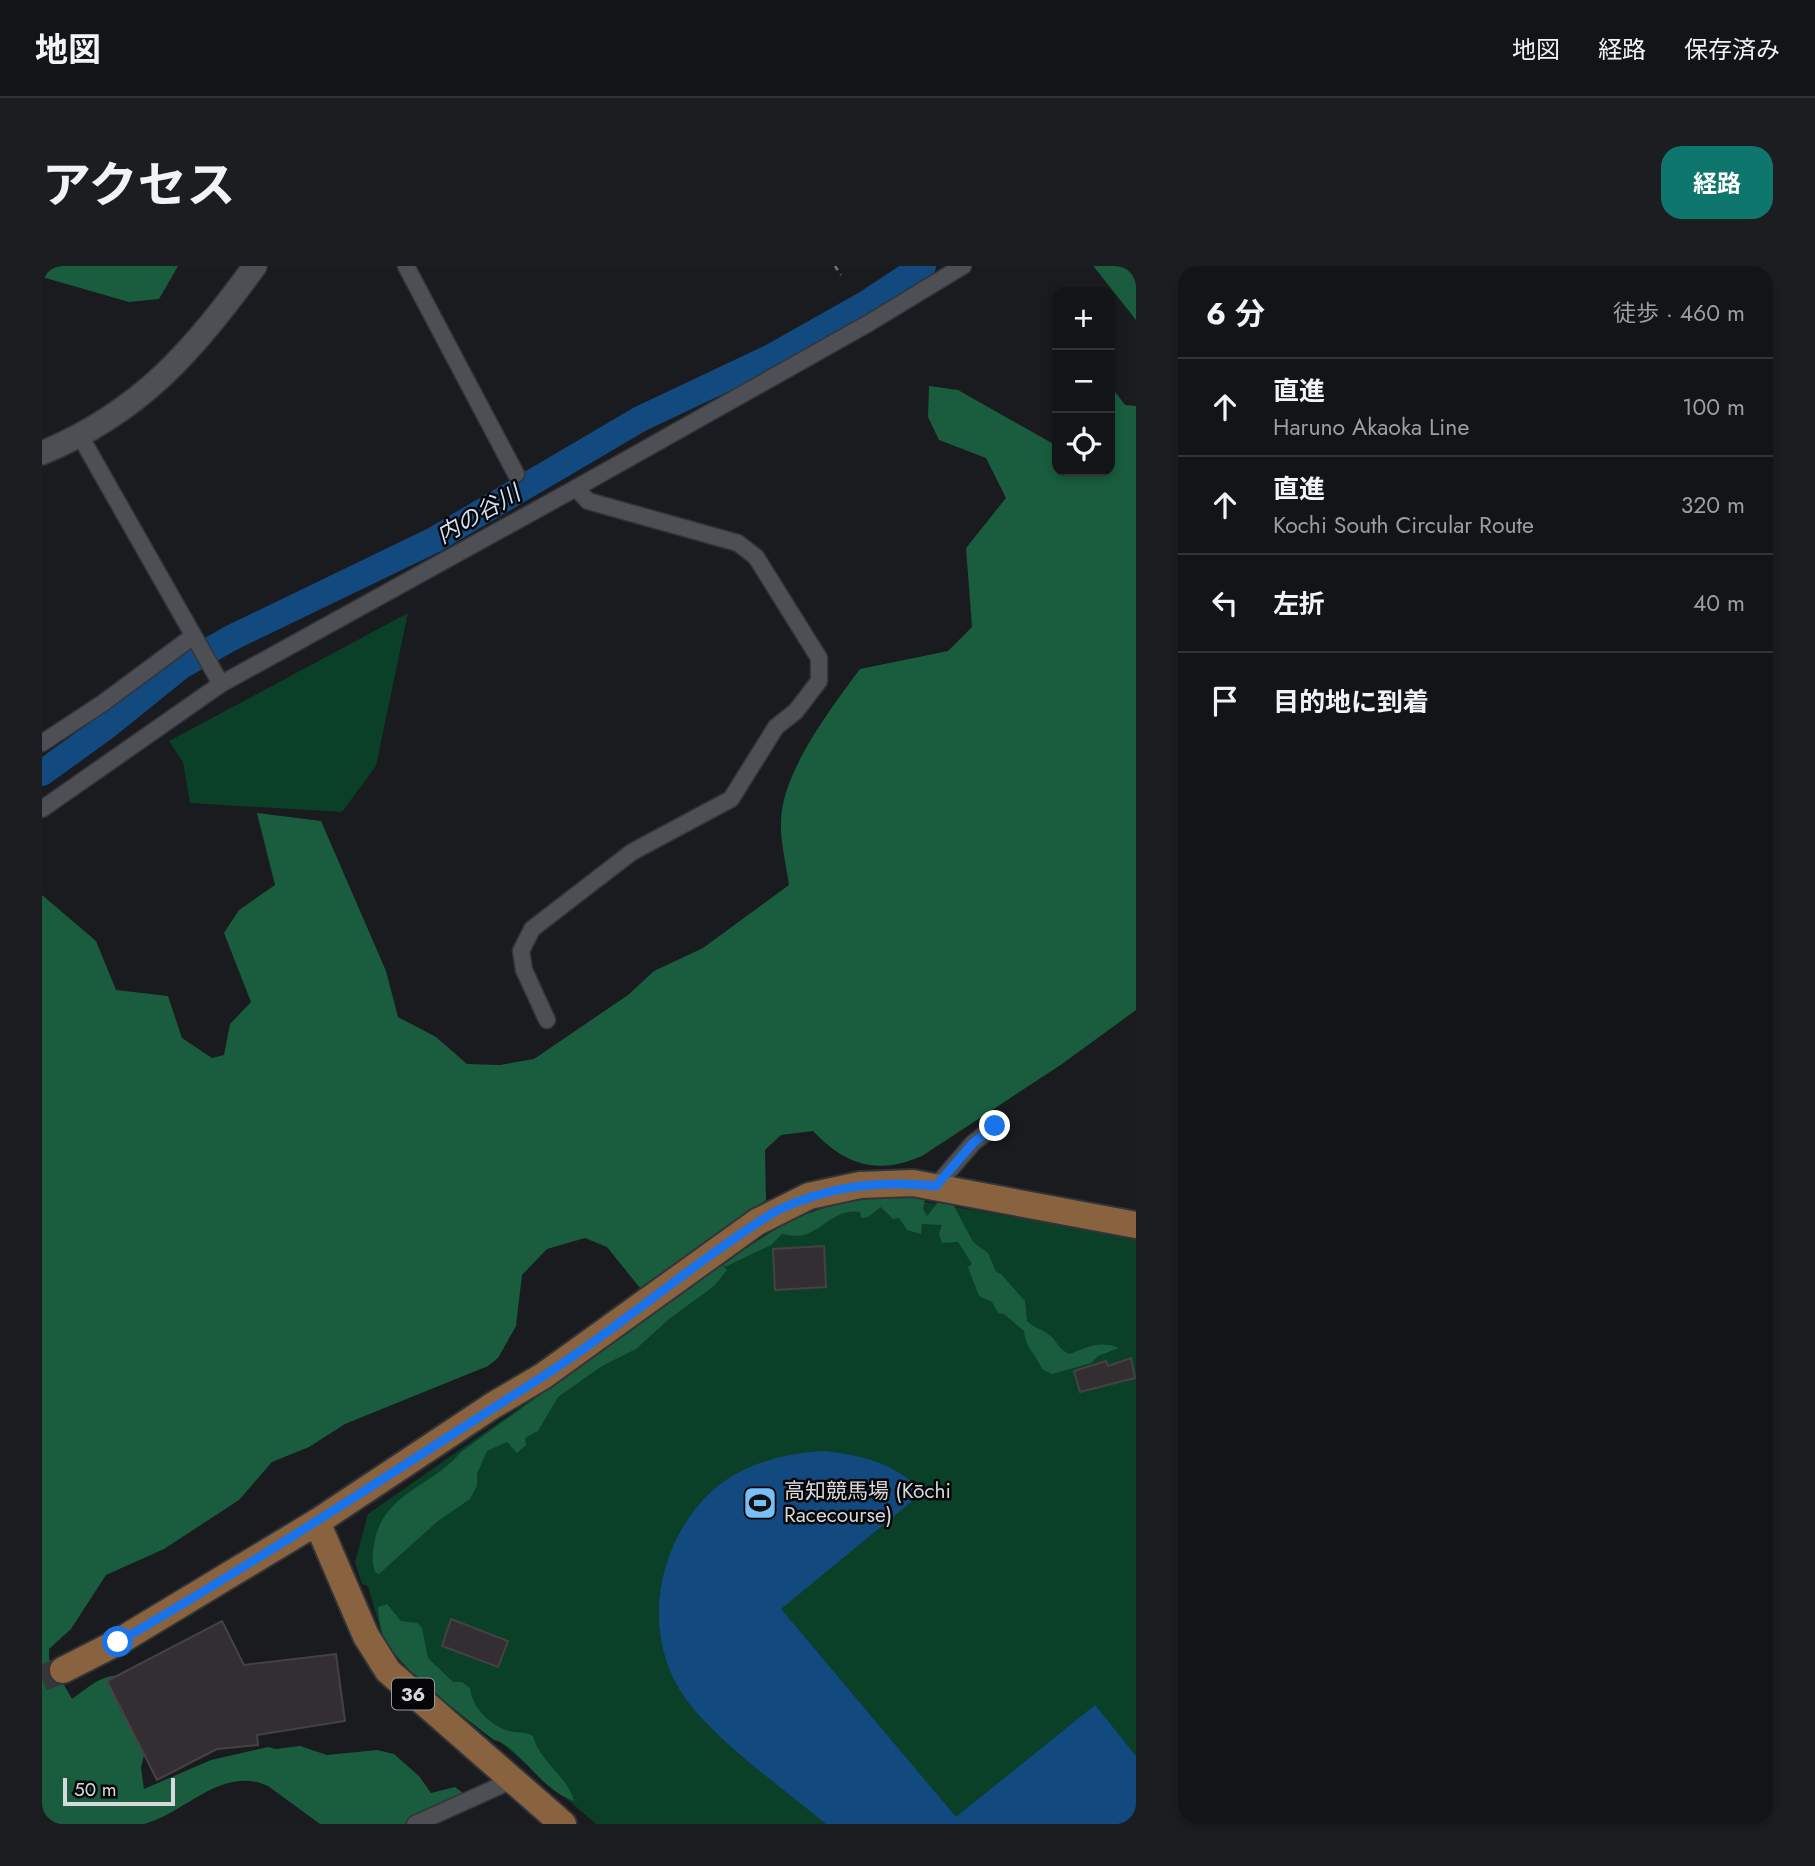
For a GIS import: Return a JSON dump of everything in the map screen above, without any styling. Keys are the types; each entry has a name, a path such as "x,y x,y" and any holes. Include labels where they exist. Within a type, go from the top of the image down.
{"main road":[{"path":"63,1670 118,1642 317,1522 492,1406 543,1376 776,1211 809,1196 842,1187 881,1183 936,1186 1136,1224"},
{"name":"36","path":"317,1522 365,1633 388,1671 562,1824"}],"street":[{"path":"42,453 114,414 165,376 202,337 256,266"},
{"path":"406,266 516,474"},
{"path":"42,809 218,680 576,488 963,266"},
{"path":"79,434 218,680"},
{"path":"547,1020 524,970 521,951 532,929 632,852 731,799 776,727 796,711 819,681 819,658 757,558 738,542 588,501 576,488"},
{"path":"42,743 194,640"},
{"path":"936,1186 973,1143 995,1126"},
{"path":"415,1824 513,1780"}],"path":[{"path":"835,266 841,275"}],"green space":[{"path":"42,266 178,266 159,299 129,302 42,277"},
{"path":"1136,266 1136,320 1115,294 1115,287 1110,287 1094,267"},
{"path":"929,386 958,390 1052,443 1052,476 1115,476 1115,392 1125,405 1136,406 1136,1010 1062,1064 922,1156 906,1162 877,1166 863,1164 838,1152 813,1131 781,1135 765,1150 766,1200 640,1288 607,1247 585,1238 547,1249 522,1275 516,1326 498,1358 488,1366 345,1424 309,1447 272,1462 239,1500 164,1549 106,1575 71,1629 49,1649 49,1659 72,1699 102,1679 122,1676 116,1695 118,1704 146,1746 141,1768 144,1789 211,1760 268,1747 276,1749 300,1746 327,1755 377,1750 394,1754 419,1776 431,1793 455,1787 467,1796 434,1813 404,1824 320,1824 268,1786 251,1781 235,1782 219,1786 144,1824 42,1824 42,895 96,941 116,990 168,996 182,1038 212,1058 224,1055 230,1024 251,1002 224,933 239,910 275,885 257,813 321,821 386,971 398,1017 436,1037 467,1064 500,1065 534,1059 628,995 654,971 703,948 789,885 781,836 783,802 810,741 836,702 860,669 948,651 972,627 966,548 1006,498 986,458 939,440 928,417"},
{"path":"408,613 376,766 342,812 190,803 183,762 169,741"},
{"path":"897,1196 925,1199 923,1209 927,1216 939,1201 953,1204 973,1242 988,1253 996,1272 1001,1274 1025,1301 1027,1321 1048,1334 1063,1350 1070,1354 1100,1345 1119,1348 1098,1356 1091,1363 1052,1374 1042,1369 1026,1342 1024,1331 1004,1314 998,1313 992,1302 979,1296 968,1267 972,1264 958,1242 942,1243 939,1234 942,1225 922,1224 921,1234 907,1230 899,1218 893,1219 881,1207 868,1217 861,1218 860,1212 845,1213 804,1235 782,1234 771,1245 725,1267 723,1265 785,1224 804,1215 845,1202"},
{"name":"高知競馬場 (Kōchi Racecourse)","path":"897,1197 1136,1238 1136,1824 596,1824 384,1642 368,1586 362,1584 355,1562 368,1514 770,1233 852,1200"},
{"path":"721,1264 727,1270 714,1286 669,1319 636,1349 602,1366 558,1397 538,1431 525,1438 526,1445 517,1453 507,1442 487,1451 477,1474 477,1486 470,1499 438,1521 379,1574 375,1572 373,1551 380,1523 399,1500"},
{"path":"387,1604 401,1621 417,1623 422,1628 428,1658 453,1682 462,1682 470,1688 474,1702 487,1719 509,1731 533,1736 541,1753 566,1785 574,1801 551,1788 512,1750 494,1740 451,1706 404,1664 382,1632 378,1607"}],"water":[{"path":"824,1451 877,1462 902,1474 922,1493 781,1609 956,1817 1095,1705 1136,1756 1136,1824 826,1824 725,1741 690,1705 667,1663 659,1611 668,1559 679,1534 693,1512 711,1492 736,1474 779,1457"}],"building":[{"path":"824,1246 826,1287 775,1290 773,1249"},
{"path":"1131,1358 1135,1378 1080,1392 1074,1371 1106,1361 1108,1366"},
{"path":"451,1619 508,1641 498,1667 442,1646"},
{"path":"222,1621 244,1665 336,1654 345,1721 257,1735 258,1745 217,1749 157,1780 107,1681"}],"waterway":[{"name":"内の谷川","path":"42,773 103,729 180,667 231,638 434,540 640,419 771,357 865,304 923,266"}],"tunnel":[{"path":"42,1678 63,1670"}],"place":[{"name":"高知競馬場 (Kōchi Racecourse)","path":"760,1503"}],"route":[{"path":"118,1642 317,1522 492,1406 543,1376 757,1222 809,1196 842,1187 881,1183 936,1186 973,1143 995,1126"}]}
